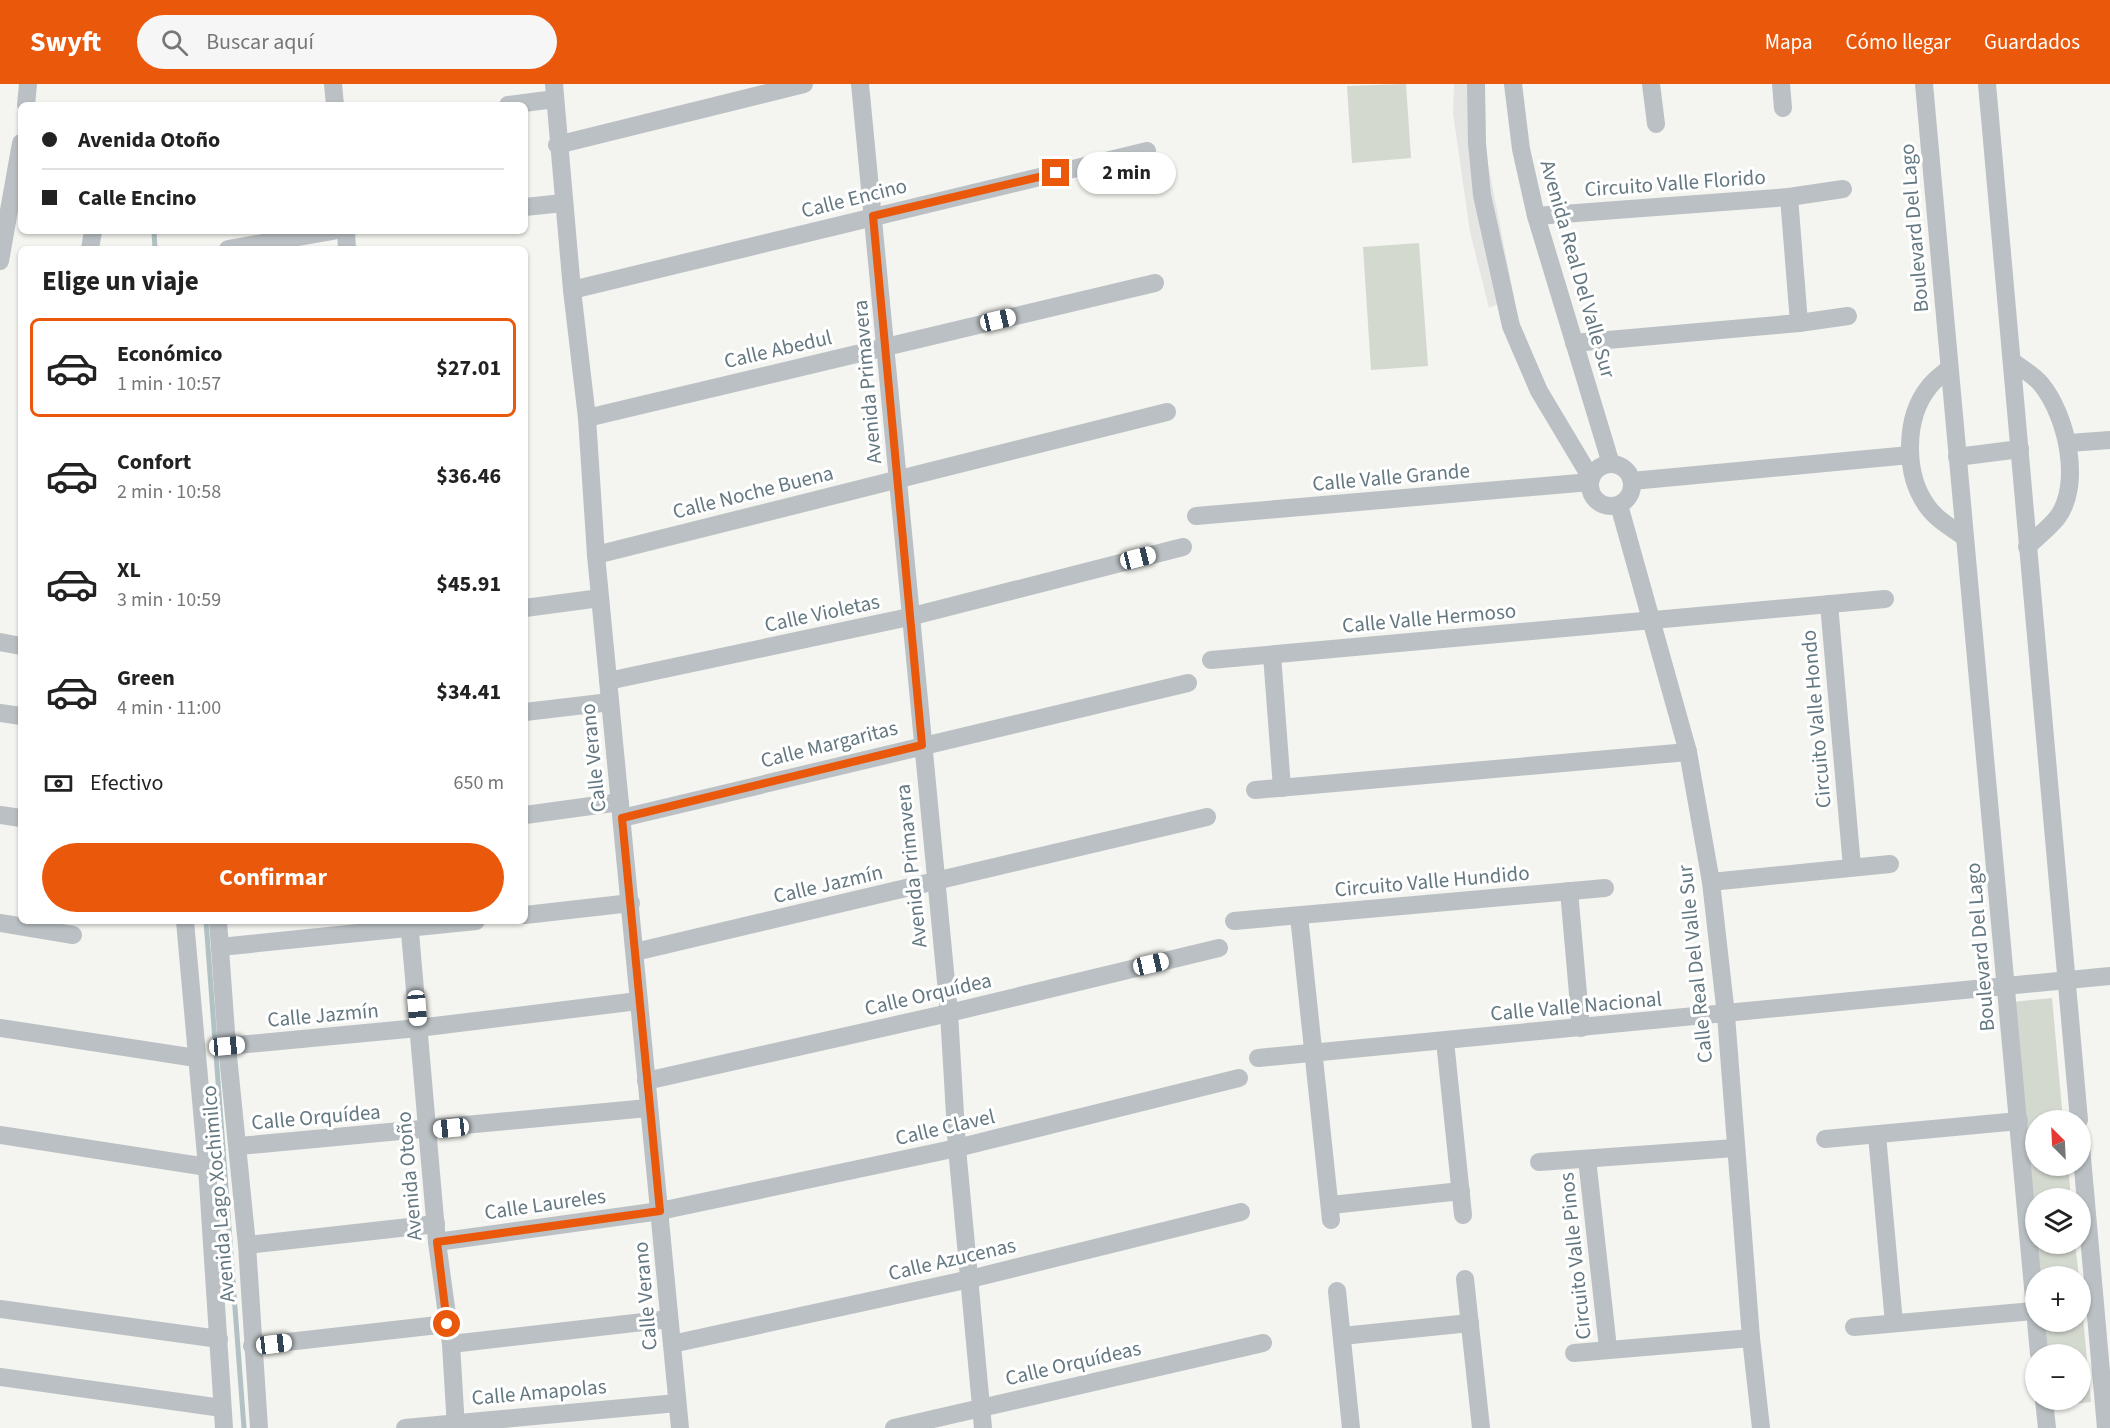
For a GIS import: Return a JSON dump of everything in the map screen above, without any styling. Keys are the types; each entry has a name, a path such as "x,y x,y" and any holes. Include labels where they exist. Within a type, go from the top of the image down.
{"street":[{"path":"26,102 28,84"},
{"path":"333,84 335,102"},
{"path":"557,145 804,84"},
{"name":"Avenida Primavera","path":"860,84 886,347 909,617 949,1014 957,1148 983,1428"},
{"path":"1476,84 1477,143 1482,195 1511,326 1539,391 1590,480 1590,491 1601,504 1618,505 1627,500 1632,491 1632,481 1628,472 1621,466 1611,464 1598,468 1590,480"},
{"name":"Avenida Real Del Valle Sur","path":"1514,84 1521,149 1536,216 1611,464"},
{"path":"1651,84 1656,124"},
{"path":"1780,84 1783,108"},
{"name":"Boulevard Del Lago","path":"1924,84 2030,1266"},
{"path":"1987,84 2078,1110"},
{"path":"519,102 554,92"},
{"name":"Calle Verano","path":"554,92 557,145 587,418 596,555 680,1428"},
{"name":"Calle Encino","path":"572,290 1147,151"},
{"path":"1,256 18,160"},
{"path":"1789,197 1843,189"},
{"name":"Circuito Valle Florido","path":"1536,216 1789,197 1799,323"},
{"path":"528,207 563,203"},
{"path":"246,246 316,234"},
{"name":"Calle Abedul","path":"587,418 1155,283"},
{"path":"1574,343 1799,323 1848,316"},
{"path":"2012,362 2040,382 2055,404 2069,443 2068,489 2058,516 2027,547"},
{"path":"1949,368 1929,386 1920,401 1910,437 1911,455 1913,475 1927,506 1937,517 1963,536"},
{"name":"Calle Noche Buena","path":"596,555 1167,412"},
{"path":"2069,443 2110,440"},
{"path":"1957,457 2020,449"},
{"path":"1632,481 1911,455"},
{"name":"Calle Valle Grande","path":"1196,516 1590,480"},
{"name":"Calle Real Del Valle Sur","path":"1618,505 1688,752 1711,882 1726,1015 1750,1338 1761,1428"},
{"name":"Calle Violetas","path":"608,681 909,617 1183,547"},
{"path":"528,608 600,598"},
{"path":"1829,604 1885,599"},
{"name":"Circuito Valle Hondo","path":"1651,620 1829,604 1852,867"},
{"name":"Calle Valle Hermoso","path":"1211,660 1651,620"},
{"path":"0,642 18,645"},
{"path":"1272,655 1282,788"},
{"name":"Calle Margaritas","path":"528,814 621,810 922,745 1188,683"},
{"path":"528,712 610,702"},
{"path":"0,713 18,716"},
{"path":"1255,790 1688,752"},
{"path":"0,815 18,818"},
{"name":"Calle Jazmín","path":"635,952 1207,817"},
{"path":"1711,882 1890,864"},
{"name":"Circuito Valle Hundido","path":"1234,921 1605,888"},
{"path":"1569,891 1581,1028"},
{"path":"528,915 631,903"},
{"path":"1299,916 1316,1051 1331,1212 1461,1191"},
{"path":"0,923 72,935"},
{"name":"Avenida Lago Xochimilco","path":"185,924 207,1167 224,1428"},
{"name":"Avenida Lago Xochimilco","path":"218,924 227,1046 247,1245 259,1428"},
{"path":"220,948 426,924"},
{"name":"Avenida Otoño","path":"409,925 429,1130 436,1233 451,1344 456,1425"},
{"name":"Calle Orquídea","path":"646,1081 949,1014 1219,948"},
{"name":"Calle Valle Nacional","path":"1258,1058 1726,1015 2110,976"},
{"name":"Calle Jazmín","path":"227,1046 418,1028 638,1001"},
{"path":"0,1028 196,1058"},
{"path":"1445,1041 1463,1215"},
{"name":"Calle Clavel","path":"660,1211 957,1148 1239,1078"},
{"name":"Calle Orquídea","path":"238,1146 648,1108"},
{"path":"1825,1139 2019,1121"},
{"path":"0,1135 207,1167"},
{"path":"1877,1135 1894,1323"},
{"name":"Circuito Valle Pinos","path":"1539,1162 1735,1148"},
{"name":"Circuito Valle Pinos","path":"1587,1159 1608,1348"},
{"path":"2084,1176 2106,1428"},
{"name":"Calle Laureles","path":"247,1245 436,1233 660,1211"},
{"name":"Calle Azucenas","path":"672,1344 970,1279 1241,1212"},
{"path":"1465,1279 1481,1428"},
{"path":"1337,1291 1351,1428"},
{"path":"0,1309 219,1339"},
{"path":"1854,1327 2025,1312"},
{"path":"451,1344 669,1319"},
{"path":"1342,1336 1470,1323"},
{"path":"252,1346 447,1324"},
{"name":"Circuito Valle Pinos","path":"1574,1353 1608,1348 1750,1338"},
{"name":"Calle Orquídeas","path":"894,1428 1263,1343"},
{"path":"0,1377 222,1408"},
{"name":"Calle Amapolas","path":"405,1428 677,1403"},
{"path":"2045,1410 2047,1428"}],"shaded area":[{"path":"1406,84 1411,158 1352,163 1347,86"},
{"path":"1454,84 1484,84 1483,138 1514,297 1489,308 1470,232 1453,113"},
{"path":"1419,243 1428,366 1371,370 1363,247"},
{"path":"2052,998 2062,1110 2025,1110 2025,1128 2013,1002"},
{"path":"2030,1176 2069,1176 2070,1188 2031,1188"},
{"path":"2038,1254 2076,1254 2078,1266 2039,1266"},
{"path":"2045,1332 2084,1332 2086,1344 2046,1344"}],"waterway":[{"path":"154,234 155,246"},
{"path":"206,924 244,1428"}],"route":[{"path":"447,1324 437,1242 660,1211 648,1108 622,818 922,745 873,216 1056,173"}]}
